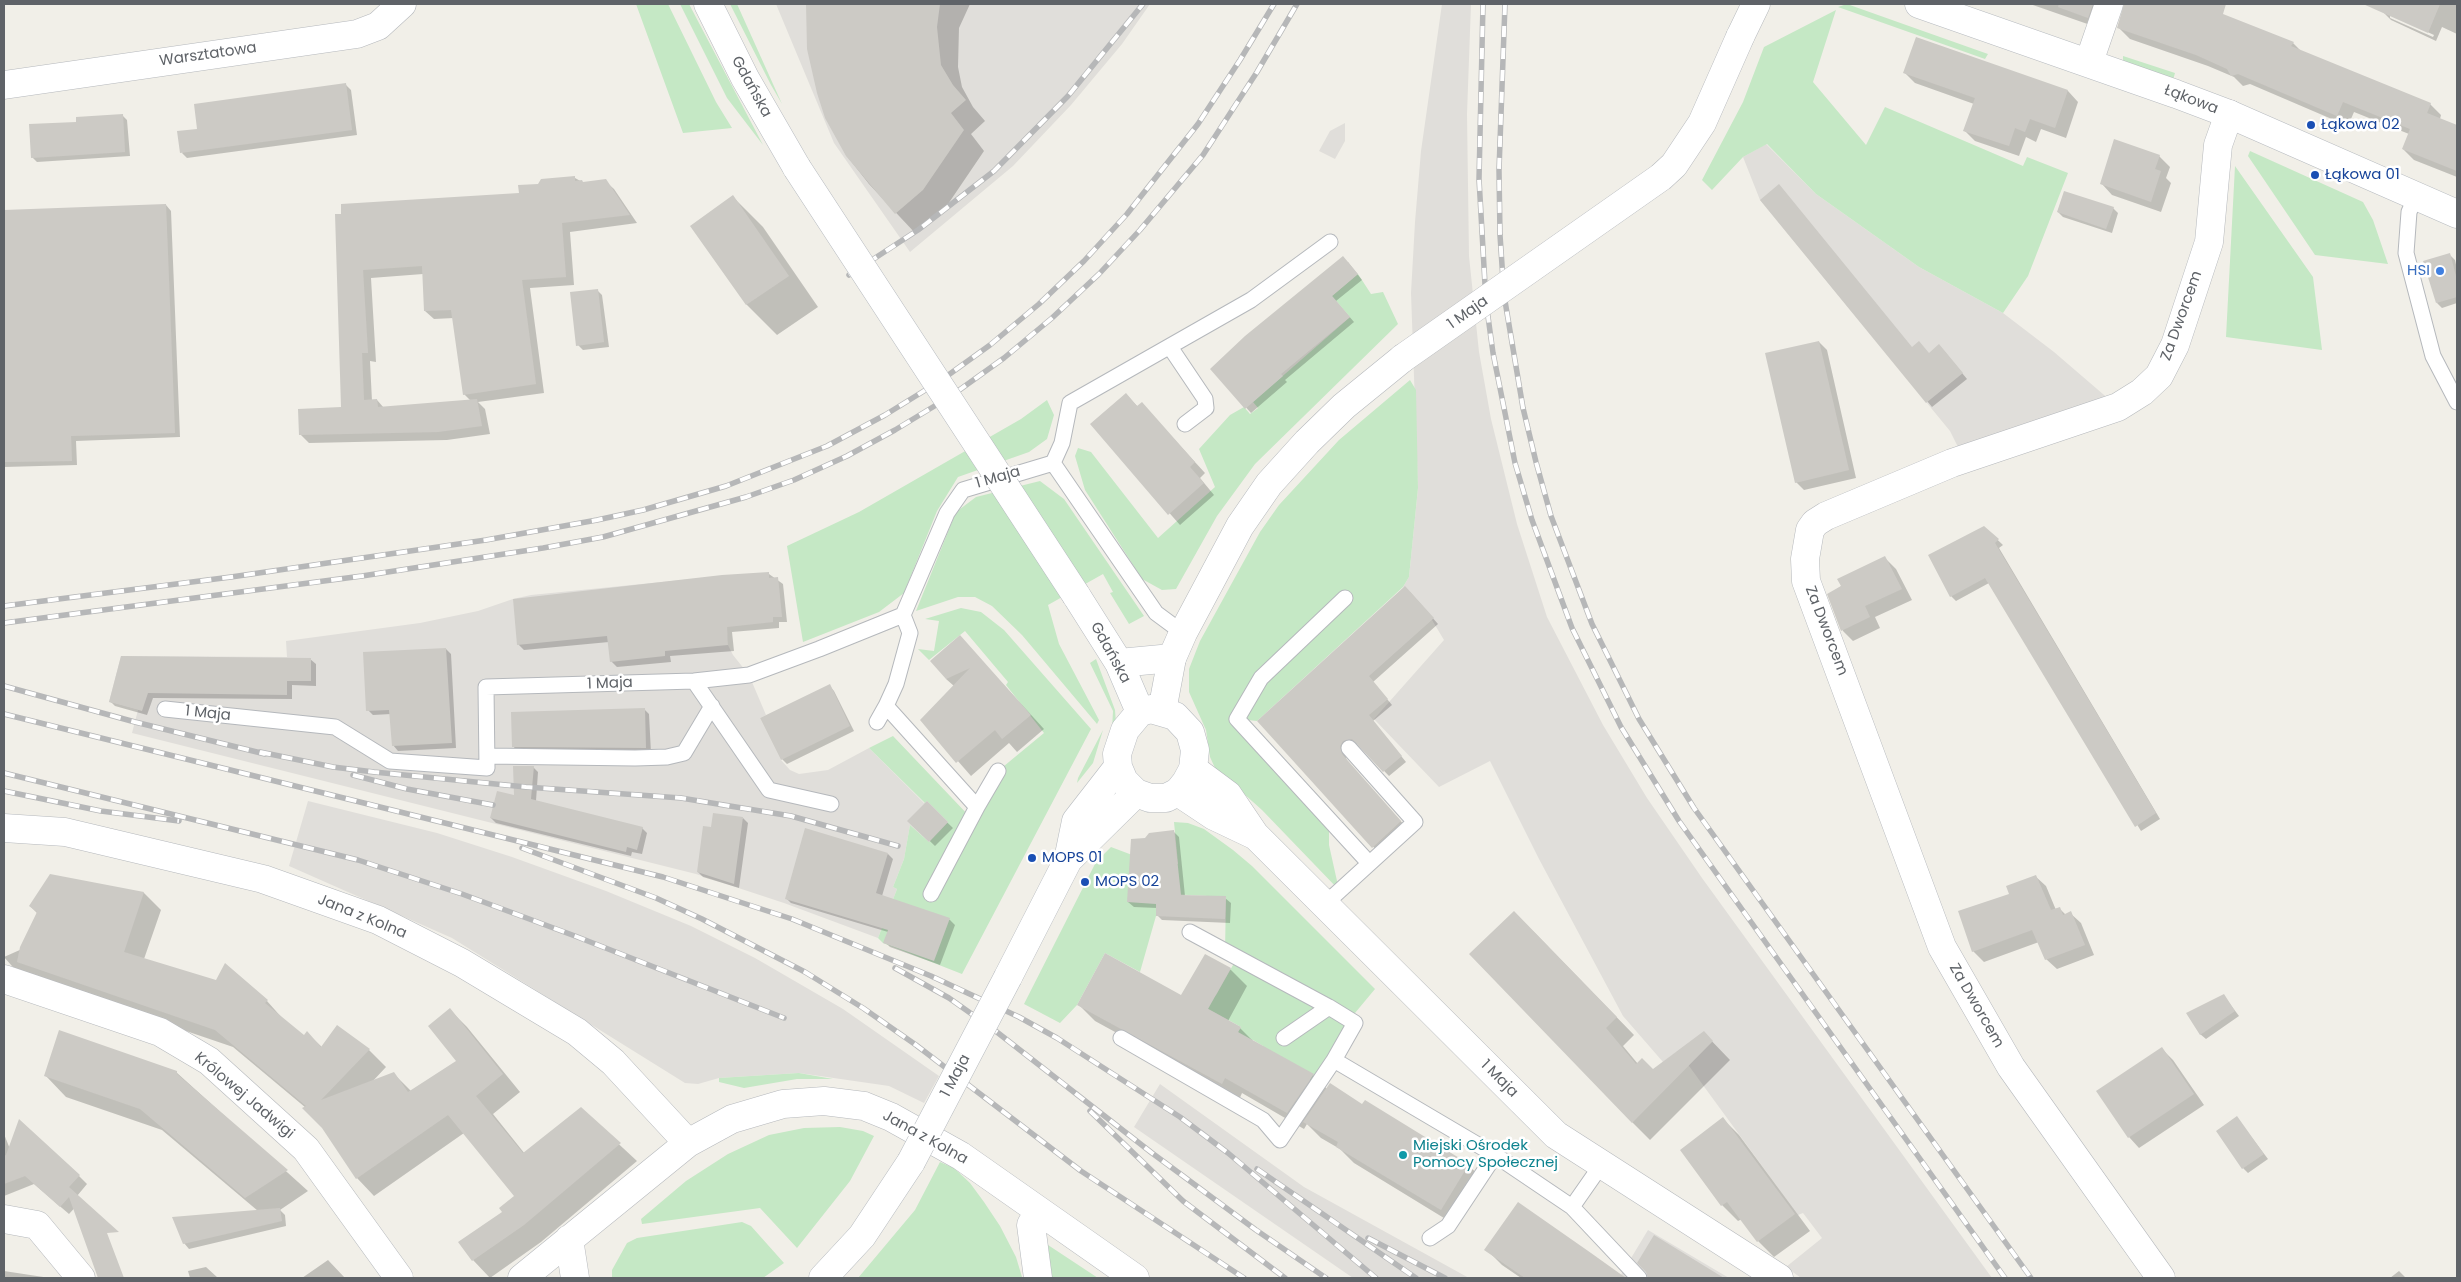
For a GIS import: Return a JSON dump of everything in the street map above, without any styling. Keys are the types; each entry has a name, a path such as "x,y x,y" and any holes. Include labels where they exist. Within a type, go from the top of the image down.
{"street":[{"name":"Warsztatowa","path":"4,84 357,34 378,26 402,4"},
{"name":"Gdańska","path":"708,4 745,78 797,168 1151,711"},
{"name":"1 Maja","path":"1151,711 1183,633 1240,526 1269,484 1307,442 1344,406 1403,358 1661,178 1674,165 1702,123 1756,4"},
{"name":"Łąkowa","path":"1919,4 2089,62 2229,114 2457,214"},
{"path":"2089,62 2109,4"},
{"name":"Za Dworcem","path":"2161,1278 2011,1067 1942,947 1806,581 1805,559 1810,530 1815,523 1826,516 1952,463 2118,407 2142,392 2159,376 2175,345 2209,242 2218,145 2229,114"},
{"path":"1119,663 1172,658"},
{"path":"1151,711 1175,716 1190,732 1195,750 1194,769 1178,792 1166,798 1150,798 1136,793 1124,781 1118,766 1117,754 1125,730 1151,711"},
{"path":"1068,860 1076,821 1118,766"},
{"path":"1194,769 1228,795 1255,835"},
{"path":"1178,792 1214,816 1255,835"},
{"path":"1068,860 1136,793"},
{"name":"Jana z Kolna","path":"4,828 65,832 263,878 378,920 462,964 577,1032 613,1062 688,1143"},
{"name":"1 Maja","path":"1255,835 1556,1135 1779,1278"},
{"name":"1 Maja","path":"823,1278 862,1236 911,1162 1068,860"},
{"name":"Królowej Jadwigi","path":"4,979 160,1032 209,1061 306,1149 399,1278"},
{"name":"Jana z Kolna","path":"522,1278 688,1143 732,1119 783,1104 824,1101 864,1106 891,1117 961,1156 1135,1278"},
{"path":"1038,1211 1031,1225 1038,1278"},
{"path":"4,1219 38,1225 81,1278"},
{"path":"569,1239 575,1278"}],"lane":[{"path":"2416,196 2409,212 2406,252 2433,356 2457,402"},
{"path":"1183,633 1156,613 1054,463 1062,443 1070,403 1251,300 1330,242"},
{"path":"1170,347 1205,399 1206,408 1185,424"},
{"name":"1 Maja","path":"165,709 335,727 390,761 488,768 486,687 694,681 749,675 903,615 947,513 963,490 1054,463"},
{"path":"1345,598 1261,678 1237,719 1369,863"},
{"path":"877,722 896,684 910,633 903,615"},
{"path":"694,681 769,790 831,804"},
{"path":"488,756 667,757 684,753 712,706"},
{"path":"886,706 977,807"},
{"path":"1324,904 1415,822 1349,748"},
{"path":"931,894 998,771"},
{"path":"1121,1038 1263,1120 1280,1140 1334,1060 1355,1023 1190,932"},
{"path":"1284,1038 1329,1007"},
{"path":"1334,1060 1494,1155 1572,1207 1639,1278"},
{"path":"1430,1238 1448,1226 1494,1155"},
{"path":"1572,1207 1602,1164"}],"shaded area":[{"path":"776,4 1150,4 1122,44 1071,105 1013,166 910,252 834,143"},
{"path":"1442,4 1471,4 1467,114 1469,256 1479,352 1491,419 1517,524 1547,617 1603,725 1647,798 1702,878 1992,1278 1801,1278 1786,1267 1822,1238 1803,1213 1798,1215 1678,1051 1663,1062 1623,1016 1539,859 1490,761 1439,787 1374,719 1444,640 1432,620 1403,587 1409,577 1418,488 1411,293 1415,222 1421,151"},
{"path":"1345,123 1345,141 1335,159 1319,151 1330,131"},
{"path":"1766,144 1816,194 1919,267 2003,313 2054,352 2118,407 1964,459 1950,431 1760,200 1743,157"},
{"path":"722,576 728,645 733,655 749,675 766,715 760,718 781,760 790,770 799,774 828,770 869,748 924,803 927,801 948,822 929,842 910,825 904,859 893,887 897,889 878,938 784,903 696,874 132,733 138,710 109,702 121,656 287,657 286,641 420,623 478,611 531,595"},
{"path":"308,801 437,833 512,857 606,891 691,926 755,958 843,1009 939,1076 924,1103 889,1086 799,1073 719,1078 698,1084 685,1083 452,938 289,866"},
{"path":"1160,1084 1304,1187 1469,1278 1353,1278 1134,1127"},
{"path":"1648,1230 1729,1278 1619,1278"}],"green space":[{"path":"636,4 668,4 716,102 732,128 683,133"},
{"path":"680,4 689,4 763,145 727,98"},
{"path":"730,4 737,4 782,104 771,85"},
{"path":"1847,4 1988,54 1985,59 1838,7"},
{"path":"1836,10 1813,82 1866,145 1885,107 2023,166 2027,157 2068,173 2028,276 2003,313 1919,267 1816,194 1767,144 1743,157 1712,190 1702,180 1743,102 1764,47"},
{"path":"2123,56 2175,73 2173,80 2123,61"},
{"path":"2250,151 2363,202 2373,220 2388,264 2315,255 2248,156"},
{"path":"2235,166 2313,277 2322,350 2226,337"},
{"path":"1358,274 1371,294 1383,292 1398,324 1255,464 1217,516 1176,589 1162,590 1142,579 1085,490 1075,456 1078,448 1091,452 1158,538 1215,487 1199,449 1230,415 1244,407 1250,414 1258,408 1253,402 1350,317 1332,296"},
{"path":"1410,380 1416,390 1418,488 1409,577 1403,587 1257,721 1238,719 1329,819 1329,845 1339,890 1262,810 1215,768 1210,757 1206,730 1189,692 1189,669 1200,641 1260,532 1279,505 1339,440"},
{"path":"1047,400 1054,415 1047,439 1029,452 958,477 937,511 904,593 879,612 803,642 787,546 859,512 1021,419"},
{"path":"1040,481 1064,499 1144,616 1129,624 1110,593 1113,592 1103,574 1048,605 1059,644 1099,720 1097,724 1022,635 992,606 975,597 958,597 916,611 956,512 976,497"},
{"path":"961,608 981,612 1004,630 1091,729 962,974 883,943 878,938 897,889 893,887 904,859 910,825 929,842 948,822 927,801 925,803 869,748 893,736 971,818 998,771 1044,733 1006,685 1008,682 965,631 929,660 918,649 934,651 939,621 925,619"},
{"path":"1096,659 1115,710 1116,723 1112,730 1113,711 1090,663"},
{"path":"1103,730 1093,763 1077,783 1078,778"},
{"path":"1174,822 1188,823 1204,829 1233,850 1252,866 1375,989 1350,1019 1318,1084 1260,1053 1263,1046 1253,1040 1234,1039 1241,1027 1203,1006 1216,995 1237,958 1225,951 1226,897 1170,894 1156,916 1140,972 1105,953 1077,1005 1060,1023 1024,1004 1096,862 1111,847 1148,861 1178,864"},
{"path":"799,1073 833,1079 797,1079 744,1088 719,1082 719,1078"},
{"path":"840,1127 863,1131 874,1136 850,1181 797,1248 760,1208 642,1224 641,1219 686,1181 728,1154 769,1135 804,1128"},
{"path":"940,1162 954,1168 970,1183 984,1202 1000,1226 1016,1257 1022,1277 858,1278 915,1210"},
{"path":"742,1222 751,1226 784,1263 763,1278 612,1278 612,1270 627,1243 637,1238"},
{"path":"1048,1245 1098,1278 1052,1278"}],"building":[{"path":"806,4 940,4 937,27 941,65 953,85 966,100 951,113 964,130 923,190 895,214 846,156 825,118 807,49"},
{"path":"2059,4 2093,4 2088,18 2058,7"},
{"path":"2124,4 2226,4 2223,14 2294,42 2291,46 2431,103 2427,113 2457,125 2457,171 2402,149 2410,129 2343,102 2337,116 2238,74 2231,76 2227,69 2196,55 2117,28"},
{"path":"2363,4 2440,4 2428,33"},
{"path":"1916,37 2068,90 2055,128 2030,119 2025,132 2015,128 2009,146 1963,131 1975,98 1903,73"},
{"path":"346,83 352,130 180,153 177,131 197,129 194,104"},
{"path":"123,114 125,152 31,158 29,124 76,122 76,117"},
{"path":"2114,139 2160,155 2155,169 2161,171 2151,202 2100,184"},
{"path":"575,176 575,181 582,180 583,182 606,179 630,215 562,223 566,277 522,280 536,384 463,395 451,310 424,311 422,266 363,270 368,353 362,353 364,400 377,399 378,407 477,399 482,426 438,432 299,435 298,409 341,407 335,214 341,214 341,204 519,193 518,185 538,184 541,179"},
{"path":"1779,184 1912,347 1919,341 1929,353 1939,344 1963,373 1926,403 1760,200"},
{"path":"2064,191 2114,207 2106,229 2057,212"},
{"path":"733,195 789,276 746,305 690,226"},
{"path":"166,204 175,433 71,436 72,461 4,462 4,210"},
{"name":"HSI","path":"2450,253 2457,280 2457,297 2436,303 2423,261"},
{"path":"1343,256 1358,274 1332,296 1350,317 1281,374 1283,376 1245,409 1210,369 1245,336"},
{"path":"598,289 604,342 576,346 570,292"},
{"path":"1819,341 1849,470 1795,483 1765,353"},
{"path":"1126,393 1137,406 1142,402 1195,462 1190,467 1204,483 1168,515 1090,424"},
{"path":"1984,526 1999,539 1995,543 2156,813 2135,827 1985,578 1950,597 1928,555"},
{"path":"1885,556 1902,589 1865,606 1870,617 1841,631 1827,594 1841,586 1837,579"},
{"path":"769,572 769,578 778,577 782,617 773,617 773,622 727,627 728,645 665,651 665,656 610,662 607,636 517,645 513,599 722,575"},
{"path":"1405,586 1434,618 1369,676 1388,699 1369,715 1402,756 1383,772 1352,739 1343,741 1340,746 1342,754 1401,821 1372,848 1257,721"},
{"path":"960,635 1031,715 1002,739 995,730 956,763 920,720 970,668 946,679 930,661"},
{"path":"446,648 452,743 392,746 389,710 366,711 363,652"},
{"path":"121,656 311,658 311,681 287,681 287,695 148,693 142,711 109,702"},
{"path":"830,684 850,726 781,760 760,718"},
{"path":"645,708 646,748 512,747 511,712"},
{"path":"513,766 534,766 531,799 643,827 637,850 627,847 626,852 490,818 497,791 514,795"},
{"path":"927,801 948,822 929,842 907,821"},
{"path":"713,813 743,817 734,884 697,872 703,826 711,827"},
{"path":"805,828 888,853 876,893 950,918 934,961 883,943 888,930 785,899"},
{"path":"1174,830 1181,895 1226,896 1225,919 1156,916 1156,904 1127,902 1131,839 1145,838 1149,833"},
{"path":"50,874 144,892 124,952 216,980 225,963 268,1000 265,1003 304,1035 307,1031 321,1047 337,1025 370,1049 321,1100 394,1072 408,1092 456,1061 428,1026 450,1008 503,1074 476,1096 523,1153 581,1107 621,1143 524,1225 472,1261 458,1242 502,1212 499,1208 514,1196 448,1115 356,1179 322,1128 302,1108 306,1106 215,1030 17,962 20,947 37,912 29,906"},
{"path":"2036,875 2051,910 2060,907 2063,915 2071,911 2085,945 2045,960 2032,930 1972,952 1958,911 2009,894 2006,886"},
{"path":"1514,911 1617,1017 1606,1028 1636,1064 1642,1058 1653,1069 1704,1031 1713,1041 1632,1123 1469,954"},
{"path":"1105,953 1181,995 1205,954 1231,968 1208,1009 1241,1027 1238,1032 1314,1074 1287,1113 1225,1078 1222,1084 1077,1005"},
{"path":"2224,994 2235,1011 2200,1035 2186,1013"},
{"path":"59,1030 177,1071 177,1074 288,1170 245,1198 140,1109 44,1076"},
{"path":"2162,1047 2194,1094 2128,1138 2096,1091"},
{"name":"Miejski Ośrodek Pomocy Społecznej","path":"1330,1083 1362,1104 1365,1100 1469,1164 1441,1210 1336,1147 1338,1142 1303,1122"},
{"path":"2237,1116 2264,1154 2242,1169 2216,1131"},
{"path":"1723,1117 1795,1214 1757,1242 1727,1202 1721,1206 1680,1150"},
{"path":"19,1119 80,1175 69,1187 119,1232 107,1233 124,1278 98,1278 69,1197 60,1207 25,1176 4,1184 4,1156"},
{"path":"1518,1202 1626,1278 1525,1278 1484,1250"},
{"path":"280,1208 282,1221 183,1244 172,1217"},
{"path":"1654,1235 1724,1278 1648,1278 1646,1272 1637,1263"}],"railway":[{"path":"849,275 918,230 994,171 1068,96 1143,4"},
{"path":"4,606 231,577 486,540 597,520 643,510 726,486 827,446 885,415 940,381 990,345 1039,304 1084,261 1127,214 1198,124 1274,4"},
{"path":"4,623 362,576 603,537 746,497 794,480 847,456 951,396 1004,358 1052,318 1099,274 1140,230 1203,155 1257,72 1297,4"},
{"path":"1483,4 1479,179 1486,302 1493,353 1515,463 1532,520 1572,628 1621,727 1679,821 2005,1278"},
{"path":"1505,4 1499,170 1500,235 1504,295 1523,408 1536,462 1551,516 1592,624 1639,719 1694,808 2031,1278"},
{"path":"4,686 135,722 265,754"},
{"path":"4,714 663,877 792,919 931,976 1019,1017 1057,1038 1180,1117 1228,1153 1376,1278"},
{"path":"260,752 333,767 374,772 526,787 681,798 791,816 898,846"},
{"path":"4,773 358,860 462,894 784,1018"},
{"path":"353,775 407,789 493,805"},
{"path":"4,791 101,811 179,821"},
{"path":"522,848 656,898 702,919 805,972 863,1008 916,1045 1081,1171 1244,1278"},
{"path":"895,968 949,998 993,1029 1152,1153 1256,1230 1326,1278"},
{"path":"1090,1111 1183,1201 1285,1278"},
{"path":"1257,1169 1416,1278"},
{"path":"1368,1238 1445,1278"}],"place":[{"name":"Łąkowa 02","path":"2311,125"},
{"name":"Łąkowa 01","path":"2315,175"},
{"name":"HSI","path":"2440,271"},
{"name":"MOPS 01","path":"1032,858"},
{"name":"MOPS 02","path":"1085,882"},
{"name":"Miejski Ośrodek Pomocy Społecznej","path":"1403,1155"}]}
